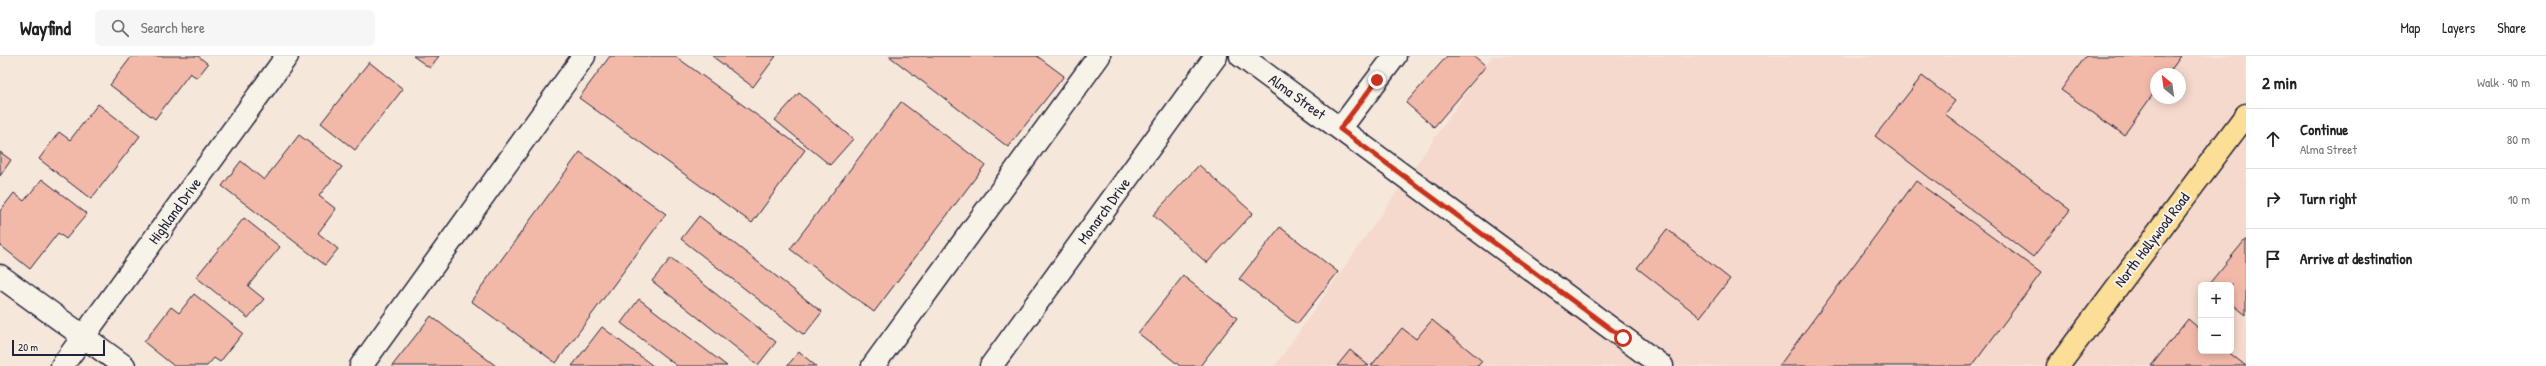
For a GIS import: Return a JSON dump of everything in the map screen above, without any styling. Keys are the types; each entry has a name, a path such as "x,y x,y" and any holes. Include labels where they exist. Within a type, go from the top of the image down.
{"main road":[{"name":"North Hollywood Road","path":"2058,366 2246,114"}],"street":[{"name":"Highland Drive","path":"62,366 288,56"},
{"path":"361,366 584,56"},
{"path":"873,366 1099,56"},
{"name":"Monarch Drive","path":"991,366 1216,56"},
{"name":"Alma Street","path":"1241,56 1662,366"},
{"path":"1340,129 1395,56"},
{"path":"0,276 124,366"}],"shaded area":[{"path":"1492,56 2246,56 2246,366 1275,366"}],"building":[{"path":"132,56 198,56 208,64 197,78 190,73 155,119 110,85"},
{"path":"413,56 439,56 430,68"},
{"path":"610,56 675,56 805,150 752,223 579,98"},
{"path":"712,56 776,56 753,87"},
{"path":"889,56 1037,56 1064,76 1008,147"},
{"path":"1447,56 1474,56 1486,66 1434,127 1406,103"},
{"path":"2086,56 2181,56 2172,68 2150,68 2150,98 2124,135 2061,90"},
{"path":"369,62 403,89 355,150 321,123"},
{"path":"1922,76 1955,101 1945,114 2070,210 2033,257 1875,136"},
{"path":"799,93 853,139 830,165 775,120"},
{"path":"901,102 985,165 874,312 790,249"},
{"path":"98,104 140,136 91,199 39,159 59,132 70,140"},
{"path":"299,135 342,167 319,196 336,209 318,233 338,249 325,265 222,186 241,161 264,180"},
{"path":"0,152 11,160 0,176"},
{"path":"580,152 666,214 556,363 471,301"},
{"path":"1199,165 1253,213 1207,263 1153,215"},
{"path":"42,179 87,214 66,239 58,233 30,269 0,245 0,211 14,193 24,201"},
{"path":"1916,181 2041,273 1972,366 1779,366"},
{"path":"699,216 822,312 804,335 681,239"},
{"path":"244,218 280,247 248,286 264,299 248,318 196,277"},
{"path":"1280,227 1338,272 1297,324 1239,279"},
{"path":"1667,229 1730,279 1700,317 1637,268"},
{"path":"2246,240 2246,315 2234,305 2234,282 2210,282"},
{"path":"671,258 776,342 758,365 652,281"},
{"path":"1183,276 1237,318 1200,366 1180,366 1138,333"},
{"path":"194,294 243,333 220,362 214,358 207,366 174,366 144,342 171,307 179,313"},
{"path":"639,299 727,366 677,366 621,323"},
{"path":"431,316 496,366 392,366"},
{"path":"2188,319 2198,327 2198,354 2231,354 2246,366 2151,366"},
{"path":"1432,320 1482,361 1478,366 1371,366 1402,328 1416,339"},
{"path":"602,327 653,366 572,366"},
{"path":"1350,350 1369,366 1337,366"},
{"path":"799,352 816,366 787,366"}],"route":[{"path":"1377,80 1340,129 1623,338"}]}
